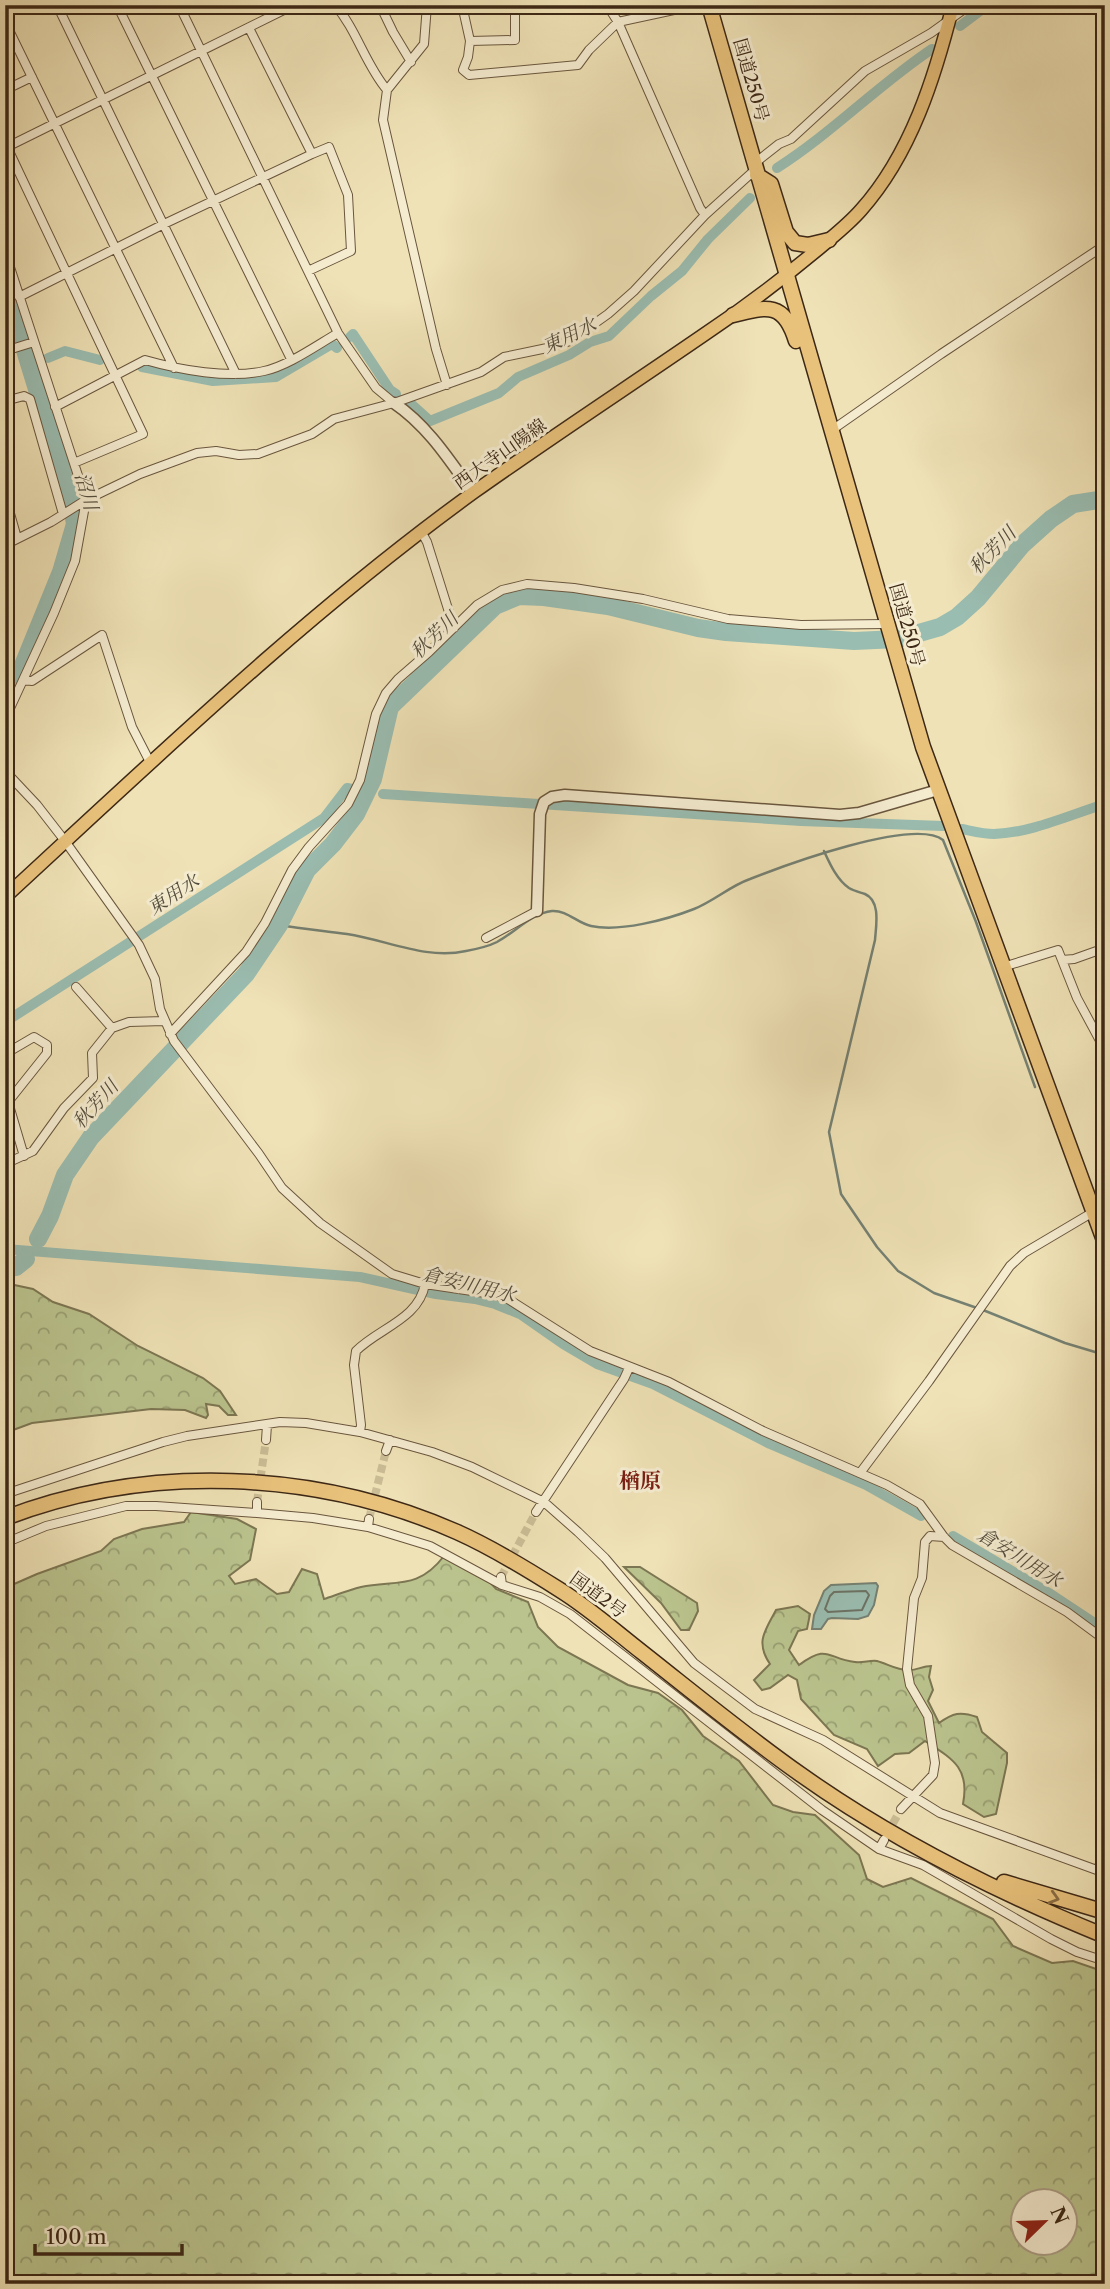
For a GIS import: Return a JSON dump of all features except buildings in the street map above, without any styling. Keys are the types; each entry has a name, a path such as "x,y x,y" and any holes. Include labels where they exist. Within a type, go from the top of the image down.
{"highway":[{"name":"国道250号","path":"709,5 894,650 938,790 1003,967 1099,1209 1105,1243"},
{"path":"756,169 771,184 786,233 795,243 808,245 829,240"},
{"path":"733,315 765,307 783,315 793,329 807,376 823,399"},
{"name":"国道2号","path":"5,1518 85,1493 144,1484 202,1481 256,1482 306,1489 361,1499 411,1514 458,1532 562,1591 802,1775 877,1824 943,1861 1105,1937"},
{"path":"943,1861 1020,1888 1105,1912"},
{"path":"1089,1930 1105,1946"}],"main road":[{"name":"西大寺山陽線","path":"5,897 304,626 473,493 786,276 862,209 900,157 918,117 953,5"}],"street":[{"path":"57,5 236,374"},
{"path":"117,5 292,359"},
{"path":"179,5 338,334 376,388 409,412 473,493"},
{"path":"74,463 143,434 6,148 294,5"},
{"path":"335,5 345,16 366,61 387,90"},
{"path":"380,5 411,62"},
{"path":"427,5 424,44 387,90 383,120 433,337 447,385"},
{"path":"462,5 470,41 463,70 469,75 578,65 589,50 618,22 697,5"},
{"path":"470,41 515,40 515,5"},
{"path":"607,5 618,22 705,215"},
{"path":"5,545 86,500 140,474 197,453 216,451 239,455 258,454 312,434 334,419 394,403 481,372 504,357 570,341 608,314 779,144 791,139 865,71 949,22 970,5"},
{"path":"6,27 33,77 174,368"},
{"path":"249,28 312,154"},
{"path":"5,90 33,77"},
{"path":"19,297 164,224 329,146 348,195 351,251 308,271"},
{"path":"832,430 1105,244"},
{"path":"5,252 86,500 75,561 5,719"},
{"path":"55,407 145,360 174,368 236,374 266,371 338,334"},
{"path":"5,351 34,342"},
{"path":"5,401 23,396 30,399 63,514"},
{"path":"5,496 18,538"},
{"path":"422,533 454,628"},
{"path":"172,1038 246,952 265,923 292,870 348,804 360,780 376,714 386,693 488,596 527,584 574,588 643,600 728,619 801,625 887,626"},
{"path":"24,680 32,681 102,635 132,727 151,764"},
{"path":"5,771 37,805 65,841 136,941 155,979 164,1021 172,1038 274,1177 295,1201 379,1267 424,1289 492,1294 508,1299 590,1352 627,1372 669,1382 763,1432 860,1473 920,1504 952,1545 1067,1612 1105,1640"},
{"path":"486,938 537,911 540,814 544,802 552,797 565,795 840,815 859,813 938,790"},
{"path":"1062,960 1074,959 1105,948"},
{"path":"1003,967 1058,950 1077,998 1105,1050"},
{"path":"76,987 112,1028"},
{"path":"5,1164 33,1151 64,1108 93,1078 92,1053 112,1028 129,1022 164,1021"},
{"path":"5,1054 34,1037 47,1045 47,1053 8,1102 24,1156"},
{"path":"860,1473 1017,1259 1099,1209"},
{"path":"360,1432 354,1365 356,1351 414,1308 424,1289"},
{"path":"536,1512 627,1372"},
{"path":"5,1494 163,1442 280,1422 306,1423 390,1440 472,1467 544,1502 579,1531 605,1558 679,1647 709,1677 755,1709 823,1740 940,1813 1101,1872 1105,1855"},
{"path":"265,1440 267,1425"},
{"path":"386,1451 390,1440"},
{"path":"257,1502 257,1513"},
{"path":"5,1543 46,1526 126,1506 156,1506 369,1523 430,1546 540,1597 570,1614 742,1749 879,1849 923,1865 1051,1939 1077,1952 1105,1961"},
{"path":"901,1809 933,1774 935,1763 928,1716 910,1685 907,1669 914,1598 922,1578 927,1537 944,1537"},
{"path":"879,1849 884,1840"}],"green space":[{"path":"5,1283 33,1289 53,1302 89,1314 138,1346 203,1378 220,1391 236,1415 228,1415 219,1406 206,1404 206,1418 185,1410 151,1409 32,1423 5,1433"},
{"path":"191,1512 237,1519 256,1529 250,1560 229,1576 235,1584 256,1579 277,1594 289,1592 302,1569 317,1574 324,1599 361,1587 416,1579 434,1567 444,1556 487,1579 496,1589 528,1602 538,1627 558,1647 628,1685 658,1693 682,1710 703,1736 739,1761 773,1805 793,1812 815,1815 859,1855 867,1879 883,1887 911,1878 993,1919 1013,1946 1052,1963 1073,1961 1105,1972 1105,2284 5,2284 5,1588 101,1551 114,1539 142,1529 184,1522"},
{"path":"624,1567 640,1567 697,1603 698,1611 689,1630 681,1630 661,1603"},
{"path":"798,1606 810,1614 807,1629 798,1631 789,1650 799,1665 816,1655 828,1654 855,1662 877,1661 906,1670 931,1666 929,1677 933,1690 928,1701 939,1723 957,1714 977,1717 982,1732 1007,1753 996,1814 984,1817 963,1804 964,1782 957,1766 944,1753 925,1741 909,1753 895,1754 878,1766 867,1749 834,1735 801,1699 797,1680 788,1675 770,1688 762,1690 754,1680 770,1664 762,1643 765,1631 776,1610"}],"water":[{"path":"876,1583 878,1586 874,1605 868,1616 858,1619 832,1618 828,1619 821,1629 812,1629 814,1615 824,1591 831,1585"}],"waterway":[{"name":"東用水","path":"960,26 988,5"},
{"name":"東用水","path":"777,168 817,140 932,49"},
{"name":"東用水","path":"410,403 430,421 499,393 518,377 569,355 590,342 609,336 682,271 708,239 750,198"},
{"name":"沼川","path":"5,285 71,500 75,524 61,572 5,704"},
{"name":"東用水","path":"350,337 353,334 390,390 396,394"},
{"name":"東用水","path":"142,367 213,381 276,377 332,344 337,348"},
{"name":"東用水","path":"48,358 65,351 100,360"},
{"name":"秋芳川","path":"38,1239 50,1216 65,1175 91,1137 246,974 279,925 307,870 333,844 356,814 373,779 390,707 495,606 519,596 544,597 608,606 698,628 726,632 854,641 898,639 940,627 957,617 978,598 1022,545 1051,519 1073,504 1105,499"},
{"name":"東用水","path":"5,1022 324,818 347,788 352,789"},
{"path":"383,794 801,821 943,826"},
{"path":"962,829 982,833 1008,833 1050,823 1105,804"},
{"path":"279,925 347,934 421,951 451,953 493,944 530,919 552,911 562,912 591,926 629,926 657,921 701,906 743,882 818,855 878,839 928,835 943,840 976,922 1035,1087"},
{"path":"824,851 841,881 851,889 870,897 876,914 875,940 829,1132 841,1194 877,1247 898,1271 934,1293 977,1308"},
{"name":"倉安川用水","path":"5,1249 360,1277 495,1304 520,1314 597,1364 653,1384 770,1444 866,1485 921,1516"},
{"name":"秋芳川","path":"5,1269 16,1267 26,1259"},
{"path":"983,1310 1065,1343 1105,1355"},
{"name":"倉安川用水","path":"953,1536 1105,1630"}],"tunnel":[{"path":"257,1502 266,1440"},
{"path":"369,1519 386,1451"},
{"path":"501,1577 536,1512"},
{"path":"887,1834 901,1809"}],"district":[{"name":"楢原","path":"640,1481"}]}
